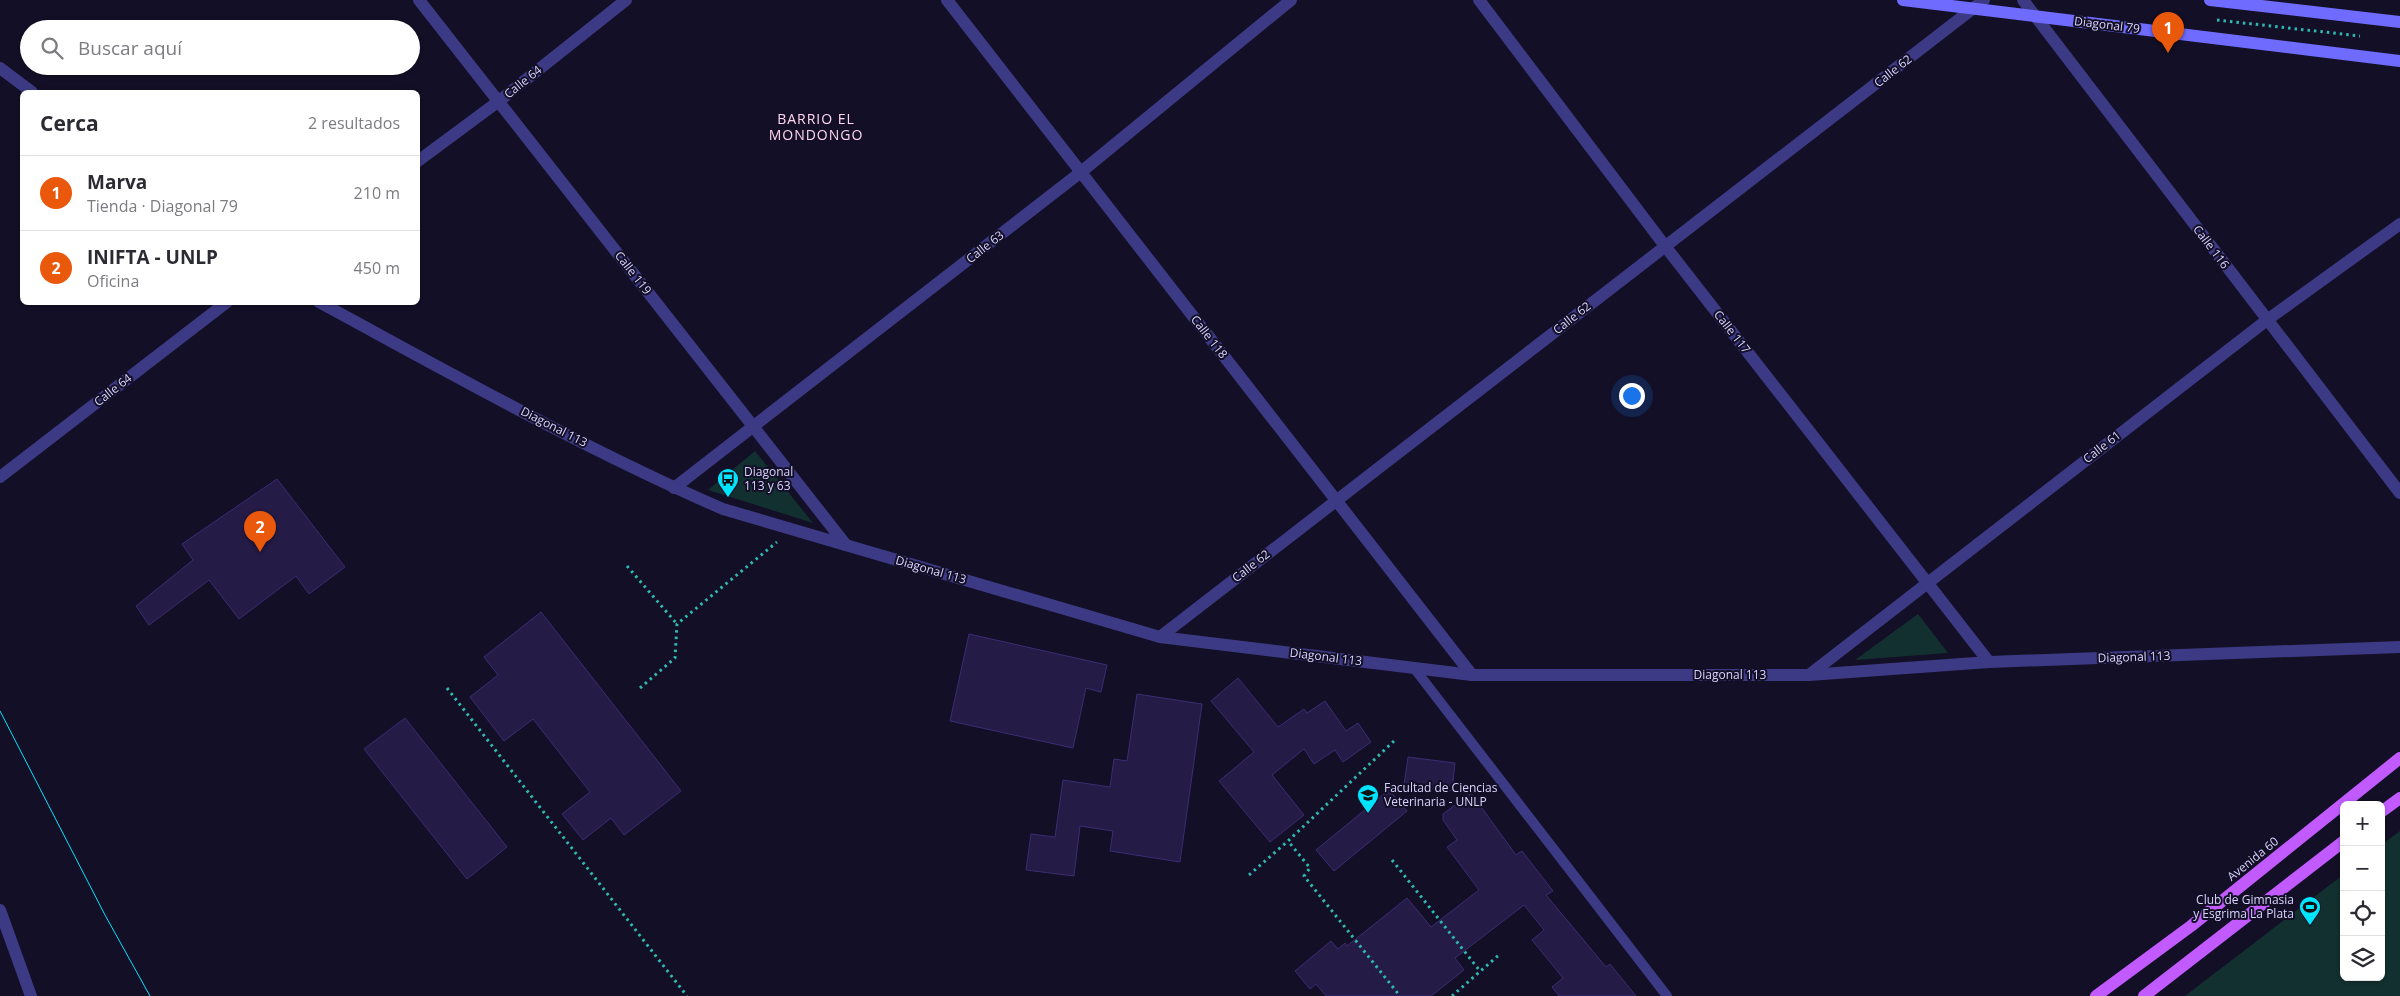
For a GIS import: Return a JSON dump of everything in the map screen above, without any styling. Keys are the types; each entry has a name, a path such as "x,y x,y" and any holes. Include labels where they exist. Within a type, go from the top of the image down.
{"main road":[{"name":"Diagonal 79","path":"1902,0 2400,61"},
{"path":"2210,0 2400,22"},
{"name":"Avenida 60","path":"2096,996 2191,926 2400,758"},
{"path":"2385,809 2400,798"},
{"path":"2144,996 2340,844"}],"street":[{"name":"Calle 119","path":"419,0 846,545"},
{"name":"Calle 64","path":"420,160 499,102 626,0"},
{"name":"Calle 118","path":"947,0 1472,675"},
{"name":"Calle 63","path":"674,488 1081,172 1291,0"},
{"name":"Calle 117","path":"1479,0 1665,246 1989,662"},
{"name":"Calle 62","path":"1160,636 1984,0"},
{"name":"Calle 116","path":"2023,0 2400,493"},
{"path":"0,68 29,90"},
{"name":"Calle 61","path":"1808,675 2266,320 2400,224"},
{"name":"Calle 64","path":"0,477 223,305"},
{"name":"Diagonal 113","path":"324,305 462,380 674,488 723,509 792,531 1160,636 1472,675 1808,675 1989,662 2400,647"},
{"path":"0,910 30,996"}],"lane":[{"path":"1414,668 1667,996"}],"path":[{"path":"677,624 792,531"},
{"path":"627,566 677,624 675,658 640,688"},
{"path":"447,688 687,996"},
{"path":"1249,875 1394,741"},
{"path":"1288,841 1310,868 1304,876 1400,996"},
{"path":"1392,860 1480,971"},
{"path":"1452,996 1500,954"}],"green space":[{"path":"755,451 813,523 708,490"},
{"path":"1918,614 1948,653 1855,660"},
{"name":"Club de Gimnasia y Esgrima La Plata","path":"2400,831 2400,996 2185,996 2340,877 2340,981 2385,981 2385,842"}],"building":[{"path":"277,479 345,567 309,594 296,576 239,619 209,580 149,625 136,606 193,560 182,544"},
{"path":"541,612 681,791 624,835 611,818 583,840 562,814 590,792 533,719 504,741 470,697 498,675 484,657"},
{"path":"969,634 1107,665 1101,692 1086,688 1073,748 950,721"},
{"path":"1238,678 1278,727 1304,709 1307,713 1325,701 1346,731 1358,723 1371,742 1343,762 1335,750 1314,764 1304,749 1272,775 1304,815 1270,842 1219,781 1254,752 1211,701"},
{"path":"1137,694 1202,704 1180,862 1110,851 1113,831 1080,826 1074,876 1026,870 1031,834 1055,837 1063,780 1110,787 1114,759 1127,761"},
{"path":"405,718 507,847 467,879 364,749"},
{"path":"1408,757 1455,763 1452,791 1404,785"},
{"path":"1389,790 1407,811 1334,871 1316,850"},
{"path":"1471,793 1516,855 1522,851 1553,891 1546,895 1606,967 1610,964 1636,996 1559,996 1552,987 1563,978 1532,940 1544,930 1524,905 1455,958 1464,970 1431,996 1326,996 1316,984 1310,989 1295,971 1331,941 1338,949 1345,943 1347,946 1407,898 1431,927 1479,890 1447,847 1457,840 1443,820 1443,814"}],"tram line":[{"path":"0,711 105,915 150,996"}],"place":[{"name":"Marva","path":"2168,53"},
{"name":"Diagonal 113 y 63","path":"728,498"},
{"name":"INIFTA - UNLP","path":"260,552"},
{"name":"Facultad de Ciencias Veterinaria - UNLP","path":"1368,814"},
{"name":"Club de Gimnasia y Esgrima La Plata","path":"2310,926"}],"district":[{"name":"BARRIO EL MONDONGO","path":"816,128"}]}
